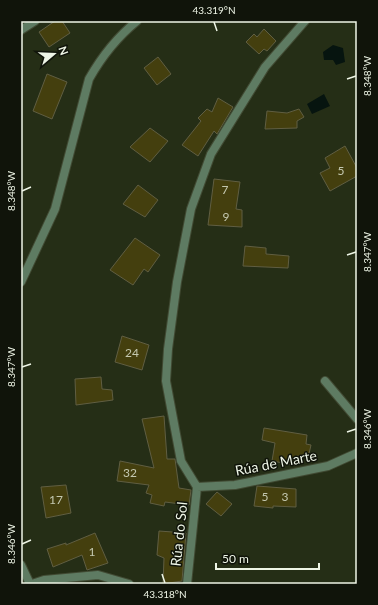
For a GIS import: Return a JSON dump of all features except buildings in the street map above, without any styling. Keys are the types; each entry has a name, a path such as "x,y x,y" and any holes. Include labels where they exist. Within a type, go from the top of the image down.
{"street":[{"path":"21,30 36,21"},
{"path":"21,282 55,208 90,79 99,60 112,43 137,21"},
{"path":"197,487 181,462 166,381 168,349 177,282 191,208 211,154 265,67 305,21"},
{"path":"325,381 357,419"},
{"name":"Rúa de Marte","path":"197,487 235,485 328,466 357,453"},
{"name":"Rúa do Sol","path":"187,584 197,487"},
{"path":"21,565 23,574 31,584 44,580 98,575 128,584"}],"shaded area":[{"path":"333,45 343,48 345,62 336,65 333,60 324,60 323,52"},
{"path":"324,94 330,106 312,114 307,104"}]}
